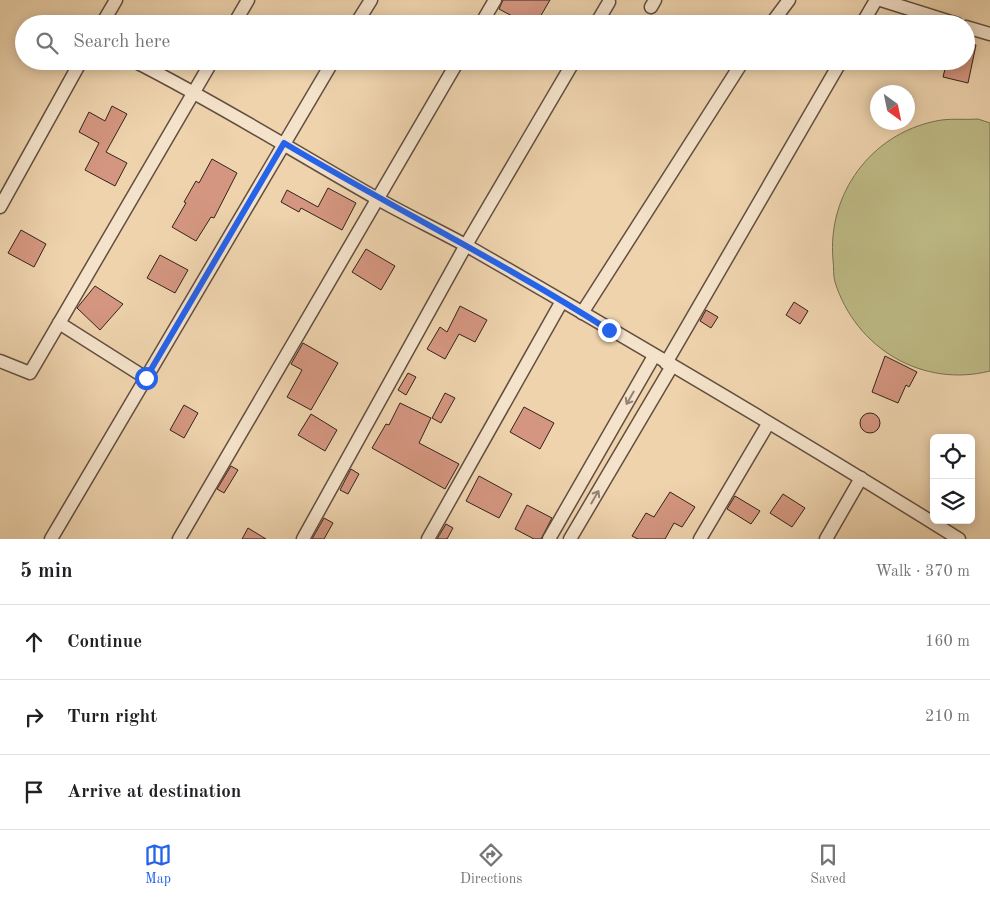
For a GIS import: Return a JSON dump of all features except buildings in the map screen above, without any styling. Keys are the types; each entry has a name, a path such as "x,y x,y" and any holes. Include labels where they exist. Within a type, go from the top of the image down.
{"street":[{"path":"107,15 116,0"},
{"path":"239,15 248,0"},
{"path":"362,15 371,0"},
{"path":"486,15 495,0"},
{"path":"777,15 788,0"},
{"path":"867,15 876,0"},
{"path":"881,0 928,15"},
{"path":"601,15 609,2"},
{"path":"975,30 990,34"},
{"path":"0,208 76,70"},
{"path":"151,70 194,92 377,198 466,245 582,312 861,478 959,539"},
{"path":"0,361 30,373 207,70"},
{"path":"51,539 329,70"},
{"path":"179,539 453,70"},
{"path":"303,539 466,245 569,70"},
{"path":"582,312 737,70"},
{"path":"570,539 836,70"},
{"path":"428,539 562,301"},
{"path":"59,323 146,378"},
{"path":"549,539 654,356"},
{"path":"700,539 768,424"},
{"path":"826,539 861,478"}],"shaded area":[{"path":"951,119 978,119 990,123 990,371 965,375 940,374 917,368 895,358 876,344 859,327 845,306 835,282 833,260 833,236 837,212 846,190 858,171 873,153 892,139 909,130 915,130 915,127"}],"route":[{"path":"146,378 284,143 377,198 466,245 582,312 609,330"}]}
